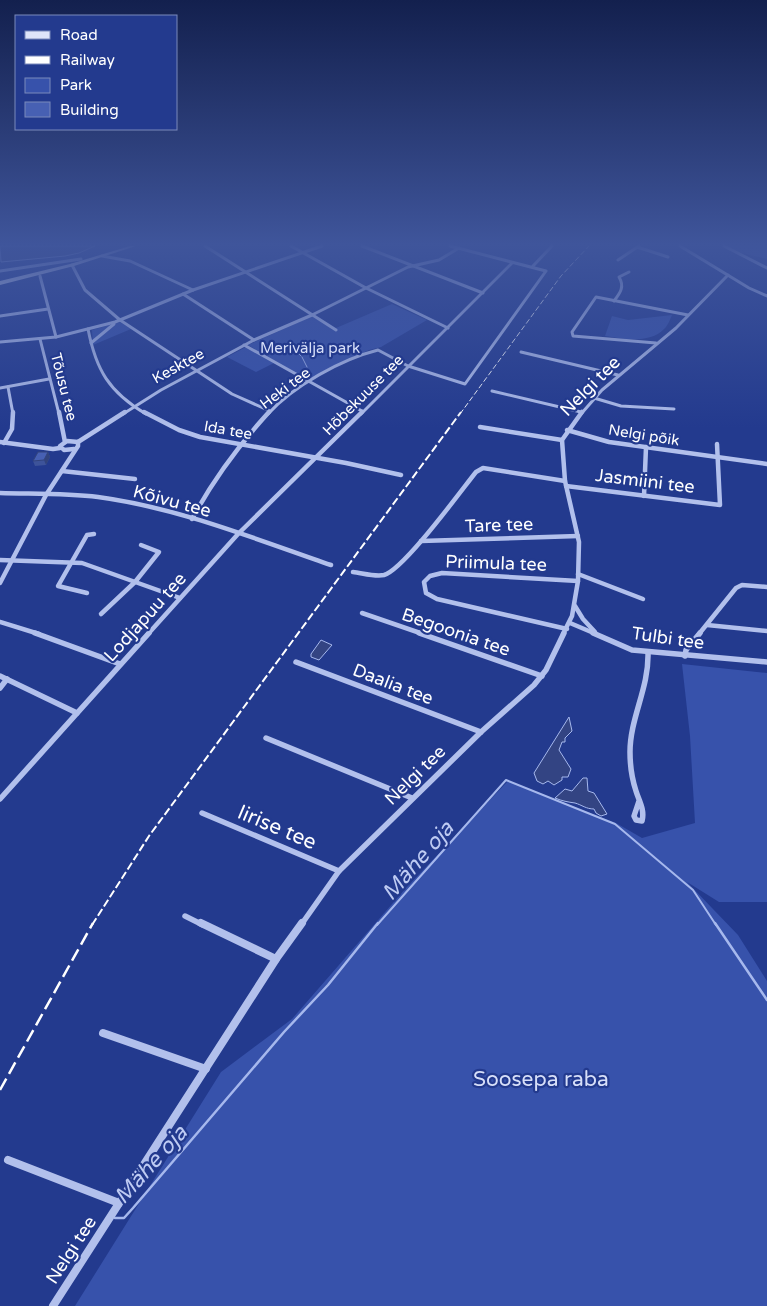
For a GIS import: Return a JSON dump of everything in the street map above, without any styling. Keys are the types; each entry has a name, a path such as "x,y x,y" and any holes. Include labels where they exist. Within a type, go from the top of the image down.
{"street":[{"path":"105,307 120,320 232,394 270,411"},
{"path":"0,342 56,337 115,322 152,307"},
{"path":"203,307 254,340"},
{"path":"299,307 336,330"},
{"name":"Kesktee","path":"78,442 195,370 254,340 328,307"},
{"path":"405,307 448,328"},
{"name":"Hõbekuuse tee","path":"315,457 470,307"},
{"path":"408,366 465,384 521,307"},
{"path":"589,307 572,332 573,336 656,344"},
{"path":"648,307 688,315"},
{"name":"Nelgi tee","path":"53,1306 276,959 339,871 412,798 542,676 569,626 575,606 578,581 578,536 566,484 562,440 567,430 594,398 618,375 674,330 696,307"},
{"path":"0,316 48,309 56,337"},
{"path":"91,343 115,322"},
{"name":"Ida tee","path":"88,329 96,362 108,382 133,407 163,425 184,433 360,465 401,475"},
{"name":"Tõusu tee","path":"40,339 65,442"},
{"path":"244,345 307,382 362,411"},
{"name":"Heki tee","path":"192,519 210,488 240,444 270,411 307,382 367,351 378,350 408,366"},
{"path":"521,352 618,375"},
{"path":"0,388 49,379"},
{"path":"2,442 13,431 14,425 8,387"},
{"path":"492,391 582,412"},
{"path":"594,398 621,406 674,409"},
{"path":"480,427 562,440"},
{"name":"Nelgi põik","path":"567,430 608,442 767,464"},
{"path":"0,583 46,495 78,446 78,442 73,440 65,442 60,448 53,450 2,442"},
{"path":"717,444 718,457"},
{"path":"644,496 646,447"},
{"path":"60,448 66,451 75,449"},
{"name":"Lodjapuu tee","path":"0,799 238,534 315,457"},
{"name":"Jasmiini tee","path":"421,541 476,472 483,468 566,484 720,505 718,457"},
{"path":"62,471 135,478"},
{"name":"Kõivu tee","path":"0,493 98,497 147,506 331,565"},
{"path":"87,593 58,586 87,535 94,534"},
{"name":"Tare tee","path":"421,541 578,536"},
{"path":"353,572 383,574 395,568 421,541"},
{"path":"101,614 134,582 159,552 141,545"},
{"path":"0,560 71,562 92,566 180,598"},
{"name":"Priimula tee","path":"569,626 437,599 426,593 424,582 430,576 442,573 578,581"},
{"path":"578,574 643,599"},
{"path":"685,656 686,650 736,588 742,585 767,587"},
{"path":"575,606 583,619 597,634"},
{"name":"Begoonia tee","path":"362,614 542,676"},
{"path":"0,622 54,639 120,664"},
{"path":"707,625 767,631"},
{"name":"Tulbi tee","path":"569,626 597,634 627,648 648,653 767,662"},
{"path":"639,801 630,750 634,718 647,683 648,653"},
{"name":"Daalia tee","path":"296,662 481,732"},
{"path":"0,676 76,713"},
{"path":"0,688 7,679"},
{"path":"266,738 412,798"},
{"name":"Iirise tee","path":"202,813 339,871"},
{"path":"185,916 276,959"},
{"path":"103,1034 206,1069"},
{"path":"8,1160 118,1204"}],"green space":[{"name":"Merivälja park","path":"385,307 398,307 427,320 381,347 369,350 308,380 248,345 315,315 336,328"},
{"path":"672,315 665,328 651,337 636,339 605,336 612,316 628,320"},
{"path":"120,322 131,329 93,345 92,330"},
{"path":"246,347 274,363 256,372 227,357"},
{"name":"Soosepa raba","path":"682,664 767,673 767,902 719,902 687,882 738,935 767,981 767,1306 75,1306 221,1072 292,1019 406,888 508,781 616,823 642,838 695,823 690,736"}],"shaded area":[{"path":"321,640 332,645 319,660 311,657 311,654"},
{"path":"569,717 572,731 565,738 565,742 562,742 559,750 571,769 568,777 562,777 562,780 554,785 548,781 543,784 537,781 534,773"},
{"path":"583,778 587,778 588,791 594,793 607,814 601,816 594,809 555,798 565,789 572,791"}],"building":[{"path":"38,452 48,452 44,460 33,461"}],"waterway":[{"path":"296,346 296,351 301,356"},
{"path":"302,357 307,367"},
{"name":"Mähe oja","path":"377,925 506,780 615,824 693,890 716,925"},
{"name":"Mähe oja","path":"115,1218 124,1218 133,1208 284,1032 328,985 378,923"},
{"name":"Mähe oja","path":"715,923 767,1000"}],"railway":[{"path":"460,414 538,307"},
{"path":"92,925 149,836 461,412"},
{"path":"0,1090 93,923"}]}
